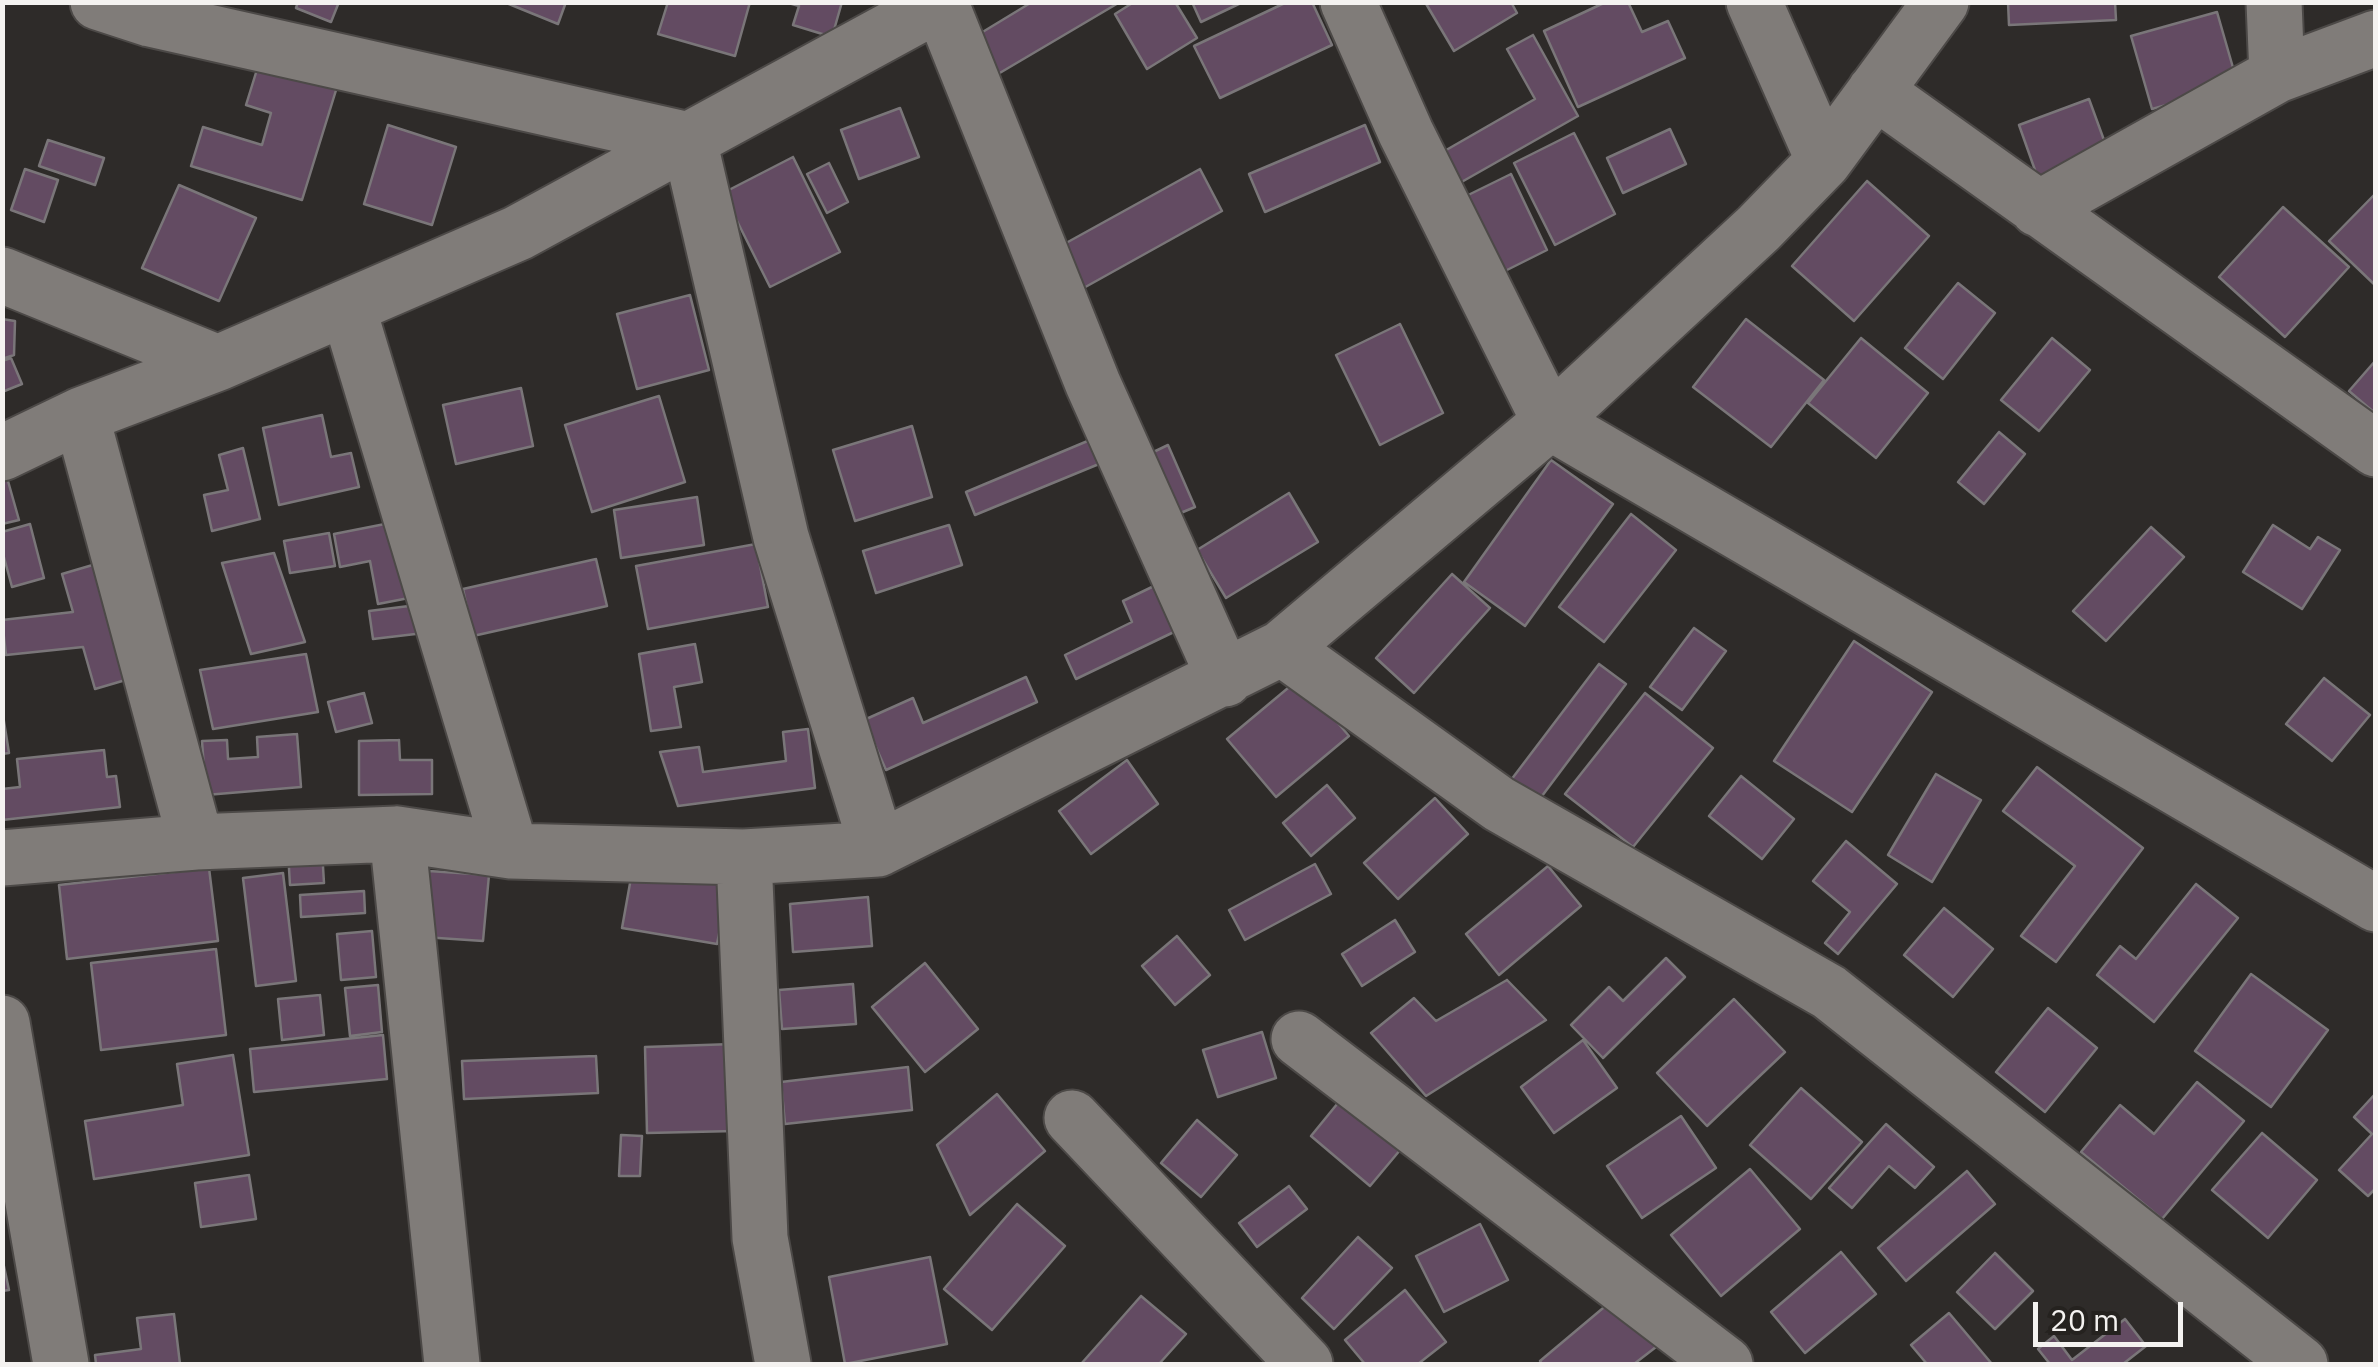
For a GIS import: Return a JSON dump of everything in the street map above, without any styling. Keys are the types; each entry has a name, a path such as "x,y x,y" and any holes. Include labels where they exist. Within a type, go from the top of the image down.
{"street":[{"path":"98,2 150,20 689,140"},
{"path":"1348,2 1406,133 1550,422 2376,904"},
{"path":"1754,2 1824,161"},
{"path":"2,858 196,842 397,834 511,851 744,858 878,849 1282,648 1550,422 1759,228 1824,161 1941,2"},
{"path":"2274,2 2278,76"},
{"path":"2,452 81,415 218,364 518,234 941,3 1093,384 1225,679"},
{"path":"2038,209 2278,76 2376,38"},
{"path":"1875,91 2376,449"},
{"path":"689,140 782,537 878,849"},
{"path":"2,275 218,364"},
{"path":"348,308 511,851"},
{"path":"81,415 196,842"},
{"path":"1282,648 1500,804 1829,992 2300,1364"},
{"path":"397,834 452,1364"},
{"path":"744,858 760,1238 783,1364"},
{"path":"2,1023 61,1364"},
{"path":"1299,1039 1725,1364"},
{"path":"1072,1118 1305,1364"}],"building":[{"path":"298,2 339,2 331,22 296,8"},
{"path":"504,2 566,2 558,24"},
{"path":"668,2 750,2 735,56 658,34"},
{"path":"785,2 842,2 832,37 793,25 799,6"},
{"path":"1032,2 1120,2 998,74 976,36"},
{"path":"1134,2 1175,2 1197,38 1147,69 1115,14"},
{"path":"1192,2 1243,2 1201,22"},
{"path":"1287,2 1312,2 1332,45 1220,98 1194,46"},
{"path":"1425,2 1511,2 1517,13 1454,51"},
{"path":"1606,2 1628,2 1642,32 1668,21 1685,58 1578,107 1544,31"},
{"path":"2008,2 2115,2 2116,20 2009,25"},
{"path":"2217,12 2238,85 2152,109 2131,36"},
{"path":"1533,35 1578,116 1458,184 1441,153 1535,99 1507,49"},
{"path":"259,63 337,87 302,200 191,166 203,127 262,145 271,113 246,105"},
{"path":"2089,99 2112,162 2041,187 2019,125"},
{"path":"900,108 919,157 859,179 841,130"},
{"path":"388,125 456,147 432,225 364,204"},
{"path":"1365,125 1380,162 1265,212 1249,174"},
{"path":"1670,129 1686,164 1623,193 1607,158"},
{"path":"1574,133 1615,214 1555,245 1514,163"},
{"path":"48,140 104,158 95,185 39,166"},
{"path":"793,157 840,252 770,287 723,193"},
{"path":"829,163 848,202 827,213 807,174"},
{"path":"25,169 58,180 44,222 11,210"},
{"path":"1200,169 1222,211 1080,290 1057,248"},
{"path":"1511,174 1547,250 1493,277 1456,201"},
{"path":"1867,181 1929,236 1854,321 1792,266"},
{"path":"179,185 256,218 219,301 142,268"},
{"path":"2376,193 2376,286 2329,241"},
{"path":"2283,207 2349,267 2285,337 2219,277"},
{"path":"1958,283 1995,313 1943,379 1905,348"},
{"path":"690,295 709,370 637,389 617,314"},
{"path":"2,319 15,321 14,355 2,359"},
{"path":"1746,319 1824,380 1771,447 1693,387"},
{"path":"1400,324 1443,413 1380,445 1336,355"},
{"path":"1861,338 1928,393 1876,458 1808,403"},
{"path":"2052,338 2090,370 2039,431 2001,400"},
{"path":"11,358 22,384 2,392 2,361"},
{"path":"2376,360 2376,414 2349,391"},
{"path":"521,388 533,446 456,464 443,405"},
{"path":"659,396 685,482 592,512 565,425"},
{"path":"322,415 331,457 351,453 359,487 279,505 263,428"},
{"path":"912,426 932,497 855,521 833,450"},
{"path":"1999,432 2025,454 1984,504 1958,482"},
{"path":"1090,440 1099,464 975,515 966,492"},
{"path":"1168,445 1195,507 1171,517 1145,456"},
{"path":"243,448 260,519 212,531 204,495 228,490 219,455"},
{"path":"1551,460 1613,504 1525,626 1464,582"},
{"path":"6,474 19,520 2,524 2,475"},
{"path":"1289,493 1318,542 1226,598 1197,550"},
{"path":"697,497 704,545 621,558 614,510"},
{"path":"1631,514 1676,550 1604,642 1559,607"},
{"path":"390,523 414,597 378,604 370,561 340,567 334,534"},
{"path":"30,524 44,578 12,587 2,550 2,532"},
{"path":"949,525 962,565 876,593 863,551"},
{"path":"2273,525 2310,549 2318,537 2340,550 2302,609 2243,572"},
{"path":"2151,527 2184,557 2106,641 2073,611"},
{"path":"329,533 335,566 290,573 284,541"},
{"path":"756,544 768,607 648,629 636,566"},
{"path":"274,553 305,642 251,654 222,563"},
{"path":"596,559 607,606 473,636 463,589"},
{"path":"96,564 129,679 95,689 83,647 6,655 2,620 73,612 62,574"},
{"path":"1452,574 1490,608 1414,693 1376,658"},
{"path":"1154,586 1176,631 1076,679 1065,655 1132,622 1123,601"},
{"path":"417,605 424,633 373,639 369,611"},
{"path":"1694,628 1726,651 1682,710 1650,687"},
{"path":"1854,641 1932,692 1852,812 1774,761"},
{"path":"695,644 702,682 674,687 681,727 651,731 639,654"},
{"path":"306,654 318,712 213,729 200,670"},
{"path":"1599,664 1626,684 1539,800 1511,780"},
{"path":"1026,677 1037,702 886,770 864,720 913,698 923,723"},
{"path":"1300,678 1349,736 1276,797 1227,739"},
{"path":"2324,678 2370,715 2332,761 2286,724"},
{"path":"364,693 372,723 336,732 328,702"},
{"path":"1645,693 1713,748 1633,847 1565,794"},
{"path":"2,709 9,753 2,754"},
{"path":"808,729 815,788 678,806 660,752 699,747 703,772 786,761 783,732"},
{"path":"297,734 301,787 206,795 202,741 227,740 228,759 258,757 257,737"},
{"path":"399,740 400,760 432,760 432,794 359,795 359,741"},
{"path":"104,750 107,777 116,776 120,807 2,820 2,789 20,787 17,759"},
{"path":"1127,760 1158,804 1091,854 1059,811"},
{"path":"2037,767 2143,848 2056,962 2021,936 2075,866 2003,811"},
{"path":"1936,774 1981,800 1932,882 1888,855"},
{"path":"1741,776 1794,819 1762,859 1709,816"},
{"path":"1327,785 1355,818 1311,856 1283,823"},
{"path":"1435,798 1468,834 1398,899 1364,863"},
{"path":"1846,841 1897,884 1838,954 1825,943 1850,912 1813,881"},
{"path":"322,850 324,883 290,885 288,852"},
{"path":"634,861 730,878 717,944 622,928"},
{"path":"1315,864 1331,894 1245,940 1229,910"},
{"path":"1548,866 1581,906 1499,975 1466,934"},
{"path":"209,868 218,941 67,959 59,885"},
{"path":"429,871 489,875 483,941 423,937"},
{"path":"283,873 296,981 256,986 243,878"},
{"path":"2196,884 2238,918 2154,1022 2097,975 2120,946 2136,959"},
{"path":"364,891 365,913 301,917 300,895"},
{"path":"868,897 872,946 793,952 790,904"},
{"path":"1944,908 1993,949 1953,997 1904,955"},
{"path":"1395,920 1415,952 1362,986 1342,954"},
{"path":"372,931 376,977 341,980 337,934"},
{"path":"1177,936 1210,975 1175,1005 1142,966"},
{"path":"216,949 226,1035 101,1050 91,963"},
{"path":"1666,958 1685,977 1603,1058 1571,1025 1609,987 1623,1001"},
{"path":"925,963 978,1029 925,1072 872,1007"},
{"path":"2251,974 2328,1030 2271,1107 2195,1051"},
{"path":"1507,980 1546,1020 1426,1096 1371,1033 1414,998 1436,1021"},
{"path":"853,984 856,1024 782,1029 779,990"},
{"path":"378,985 382,1032 350,1036 345,988"},
{"path":"320,995 324,1035 282,1040 278,999"},
{"path":"1734,999 1785,1052 1707,1126 1657,1073"},
{"path":"2048,1008 2097,1048 2045,1112 1996,1072"},
{"path":"1262,1032 1276,1078 1218,1097 1203,1050"},
{"path":"383,1035 387,1079 254,1092 250,1049"},
{"path":"1583,1040 1617,1088 1554,1133 1521,1087"},
{"path":"733,1044 735,1131 647,1133 645,1047"},
{"path":"233,1055 249,1155 94,1179 85,1121 183,1105 177,1064"},
{"path":"596,1056 598,1093 464,1099 462,1061"},
{"path":"908,1067 912,1110 785,1124 781,1082"},
{"path":"2197,1082 2244,1121 2162,1219 2081,1152 2120,1105 2154,1134"},
{"path":"1351,1087 1411,1137 1370,1186 1311,1136"},
{"path":"1801,1088 1862,1142 1811,1199 1750,1145"},
{"path":"2376,1093 2376,1188 2368,1196 2339,1170 2372,1134 2354,1117"},
{"path":"997,1094 1045,1151 970,1215 937,1145"},
{"path":"1681,1116 1716,1168 1642,1218 1607,1166"},
{"path":"1197,1120 1237,1155 1201,1197 1161,1163"},
{"path":"1886,1124 1934,1167 1915,1188 1889,1166 1852,1208 1829,1188"},
{"path":"2262,1133 2317,1180 2268,1238 2212,1190"},
{"path":"621,1135 642,1136 640,1176 619,1176"},
{"path":"1750,1169 1800,1229 1721,1296 1671,1235"},
{"path":"1967,1171 1995,1204 1906,1281 1878,1248"},
{"path":"249,1175 256,1219 201,1227 195,1183"},
{"path":"1289,1186 1307,1209 1257,1247 1239,1223"},
{"path":"1017,1204 1065,1246 992,1330 944,1289"},
{"path":"1480,1224 1508,1280 1444,1312 1416,1256"},
{"path":"1358,1237 1392,1268 1334,1329 1302,1298"},
{"path":"1841,1252 1876,1294 1805,1353 1771,1312"},
{"path":"1995,1253 2033,1291 1995,1329 1957,1292"},
{"path":"2,1257 9,1290 2,1291"},
{"path":"930,1257 947,1344 845,1364 829,1277"},
{"path":"1405,1290 1446,1342 1418,1364 1365,1364 1345,1340"},
{"path":"1141,1296 1186,1334 1159,1364 1081,1364"},
{"path":"1615,1298 1656,1347 1634,1364 1542,1364 1540,1361"},
{"path":"1949,1313 1992,1364 1927,1364 1911,1345"},
{"path":"174,1314 180,1364 96,1364 95,1355 141,1349 137,1318"},
{"path":"2125,1319 2146,1346 2123,1364 2050,1364 2038,1349 2054,1336 2072,1360"}]}
